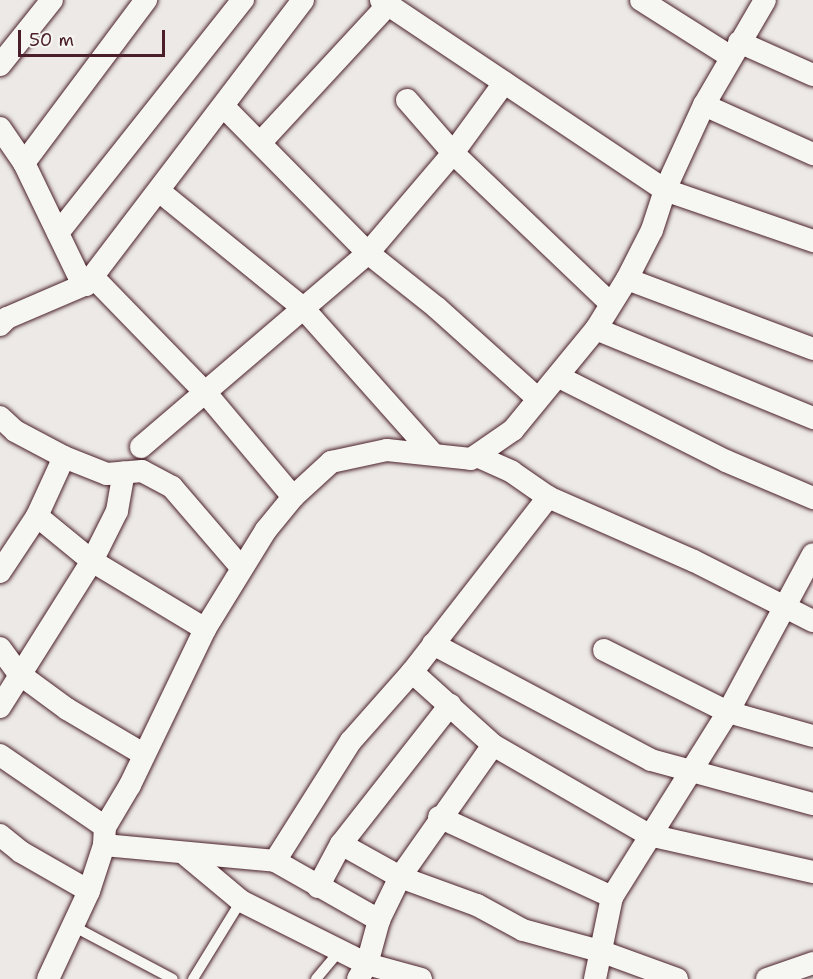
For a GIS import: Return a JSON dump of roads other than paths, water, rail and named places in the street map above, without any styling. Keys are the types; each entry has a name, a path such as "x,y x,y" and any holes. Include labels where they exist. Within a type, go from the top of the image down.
{"street":[{"path":"0,65 52,0"},
{"path":"24,163 146,0"},
{"path":"58,233 243,0"},
{"path":"0,325 7,318 89,281 224,107 303,0"},
{"path":"641,0 735,49 813,75"},
{"path":"479,457 513,430 559,377 596,329 610,303 627,279 652,230 665,190 704,105 765,0"},
{"path":"261,142 385,2 665,190 813,241"},
{"path":"141,447 368,253 453,153 504,83"},
{"path":"407,100 453,153 610,303"},
{"path":"704,105 813,154"},
{"path":"224,107 368,253 436,306 538,399"},
{"path":"0,128 24,163 58,233 89,281 205,392 293,497"},
{"path":"159,191 303,308 432,453"},
{"path":"627,279 813,349"},
{"path":"596,329 813,418"},
{"path":"559,377 726,461 813,498"},
{"path":"0,417 15,431 64,458 107,474 142,471 172,486 240,566"},
{"path":"48,979 71,924 89,891 105,836 205,629 240,566 293,497 331,462 387,450 479,457 512,472 548,497 694,561 813,621"},
{"path":"0,572 37,516 64,458"},
{"path":"0,707 18,673 92,561 117,511 124,473"},
{"path":"275,861 351,741 412,672 548,497"},
{"path":"37,516 92,561 205,629"},
{"path":"595,979 612,897 728,712 786,608 813,554"},
{"path":"434,644 651,760 813,804"},
{"path":"0,648 18,673 67,710 143,754"},
{"path":"604,650 728,712 812,733"},
{"path":"412,672 493,745 649,835 813,872"},
{"path":"318,887 341,844 450,705"},
{"path":"362,972 379,920 400,877 439,817 493,745"},
{"path":"0,755 105,836 186,855 275,861 379,920"},
{"path":"439,817 612,897"},
{"path":"0,835 21,852 89,891"},
{"path":"341,844 400,877 477,905 523,930 600,951 677,979"},
{"path":"186,855 241,901 340,950 362,972 421,979"},
{"path":"779,977 813,963"}],"lane":[{"path":"193,979 241,901"},
{"path":"71,924 173,979"},
{"path":"316,979 340,950"}]}
